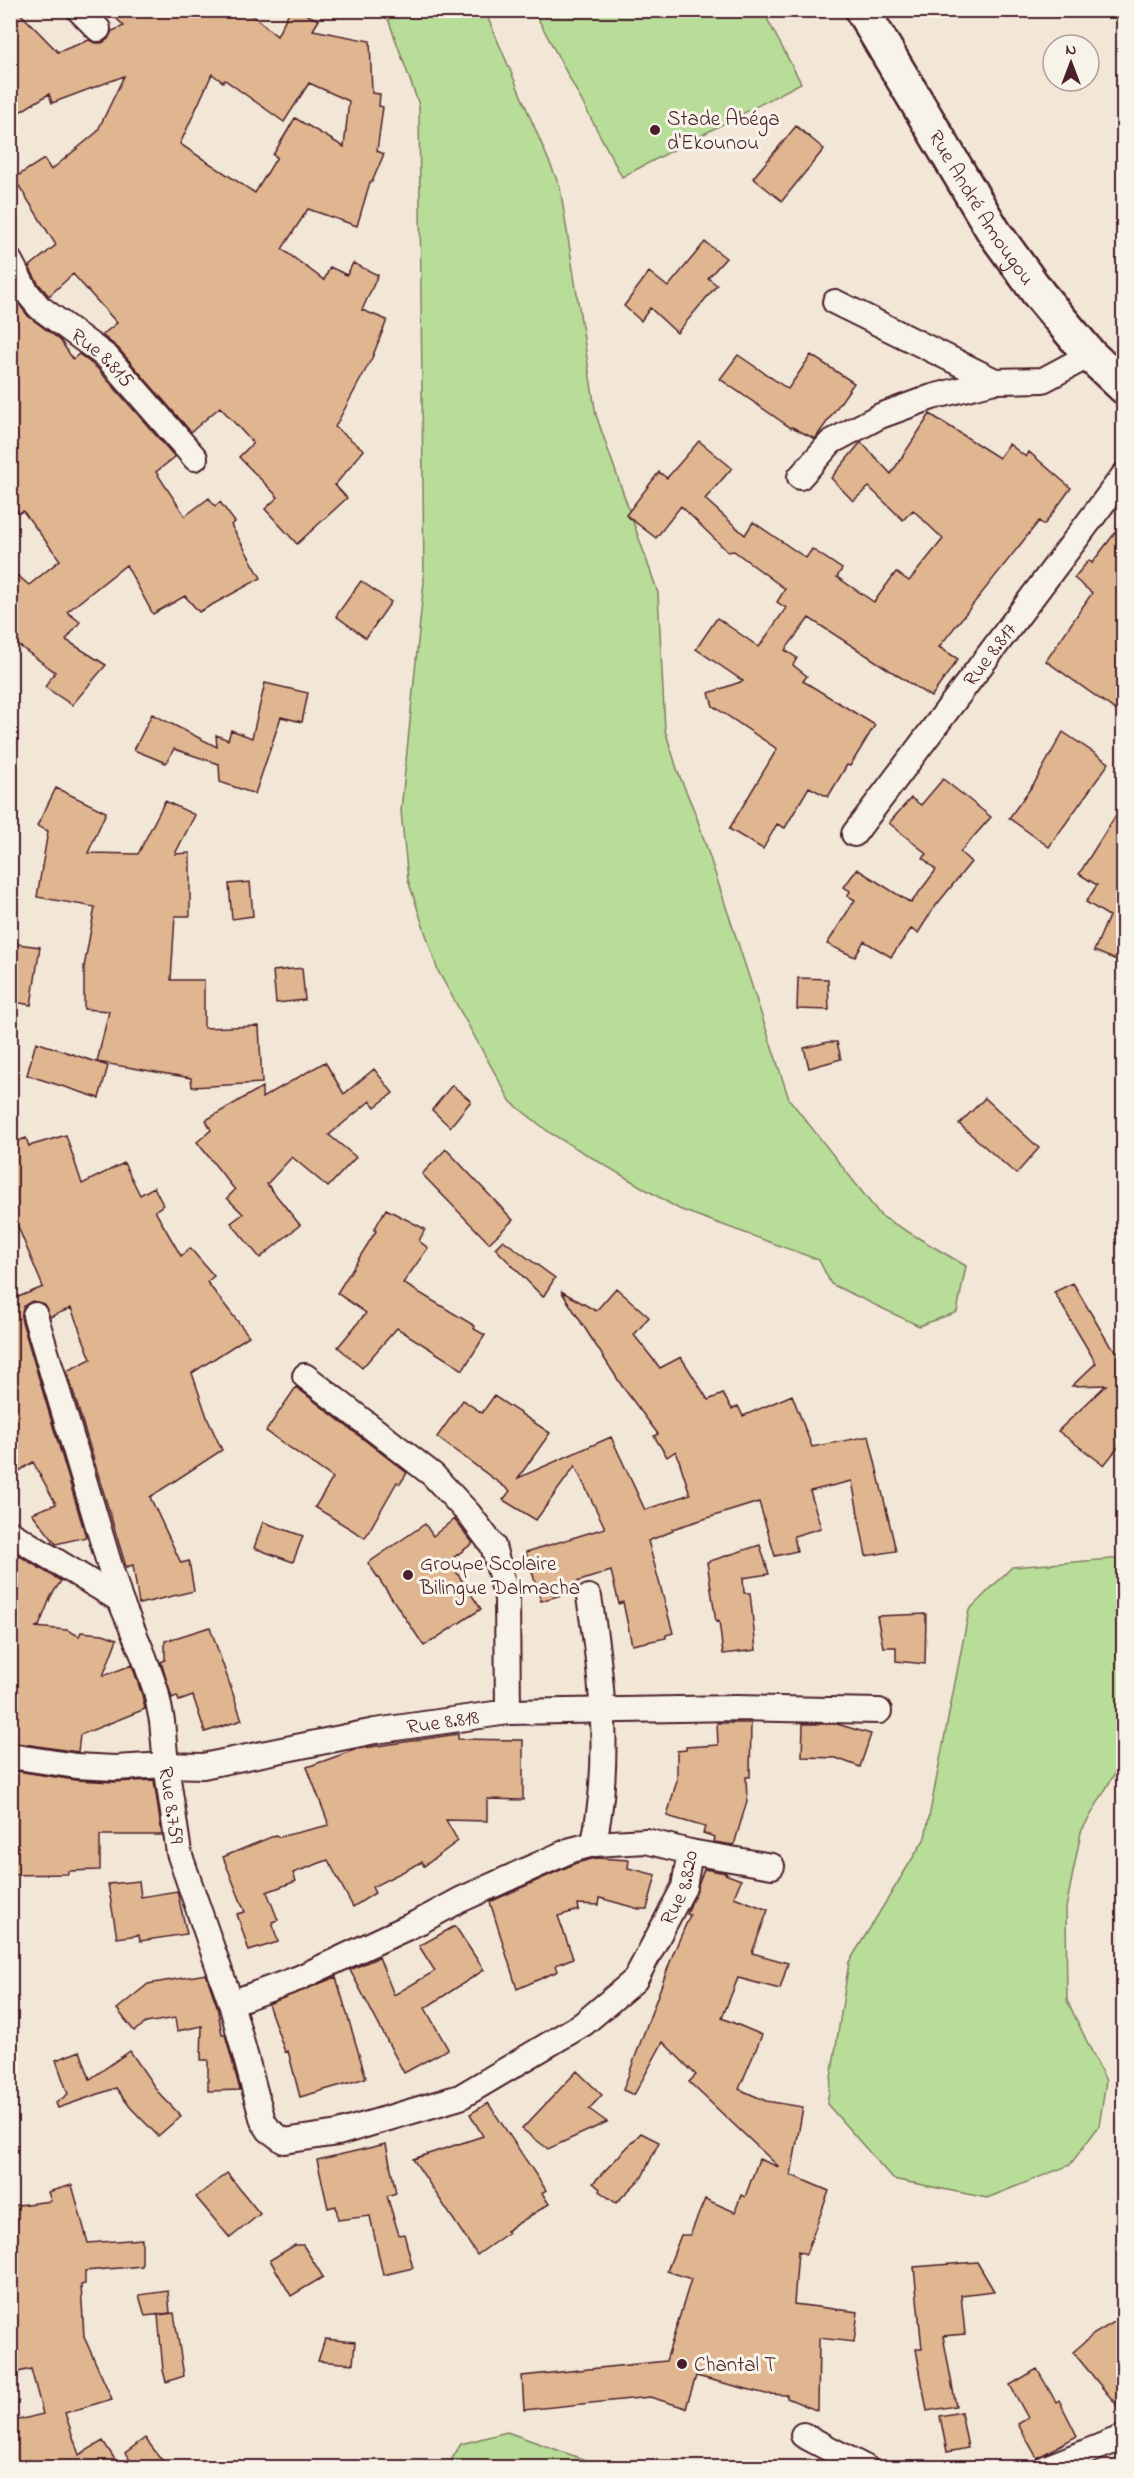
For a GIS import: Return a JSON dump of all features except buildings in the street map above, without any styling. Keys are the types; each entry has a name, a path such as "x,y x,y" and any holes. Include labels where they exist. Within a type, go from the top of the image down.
{"main road":[{"name":"Rue André Amougou","path":"866,12 994,232 1039,294 1090,355 1124,387"}],"street":[{"path":"79,10 98,29"},
{"name":"Rue 8.815","path":"10,261 26,291 39,307 107,357 195,458"},
{"path":"835,302 995,381"},
{"path":"800,477 831,442 880,416 932,397 995,381 1043,380 1090,355"},
{"name":"Rue 8.817","path":"854,834 1124,475"},
{"name":"Rue 8.759","path":"35,1315 120,1600 156,1691 179,1853 231,2003 263,2121 277,2136"},
{"path":"305,1376 433,1475 493,1546 507,1598 508,1712"},
{"path":"10,1533 120,1600"},
{"path":"589,1597 598,1647 602,1711 602,1785 594,1844"},
{"name":"Rue 8.818","path":"10,1756 86,1767 203,1766 375,1731 508,1712 736,1708 879,1711"},
{"name":"Rue 8.820","path":"231,2003 299,1978 421,1921 460,1900 571,1850 594,1844 646,1841 690,1852 684,1887 635,1980 583,2024 460,2097 338,2133 277,2136"},
{"path":"690,1852 772,1866"},
{"path":"803,2435 866,2468"},
{"path":"1046,2468 1124,2437"}],"green space":[{"path":"382,11 485,11 560,187 596,415 658,593 665,730 678,772 696,815 789,1099 881,1216 966,1266 957,1312 919,1326 831,1284 819,1260 679,1209 550,1133 511,1102 438,971 408,880 401,811 424,581 419,105 387,16"},
{"name":"Stade Abéga d'Ekounou","path":"534,11 763,11 801,83 622,177"},
{"path":"1123,1558 1123,1759 1081,1832 1066,1908 1067,2000 1106,2081 1099,2126 1070,2165 987,2198 893,2179 827,2104 849,1962 925,1838 969,1610 1012,1567"},
{"path":"507,2432 605,2467 447,2467 461,2444"}],"place":[{"name":"Stade Abéga d'Ekounou","path":"655,130"},
{"name":"Groupe Scolaire Bilingue Dalmacha","path":"408,1575"},
{"name":"Chantal T","path":"682,2364"}]}
